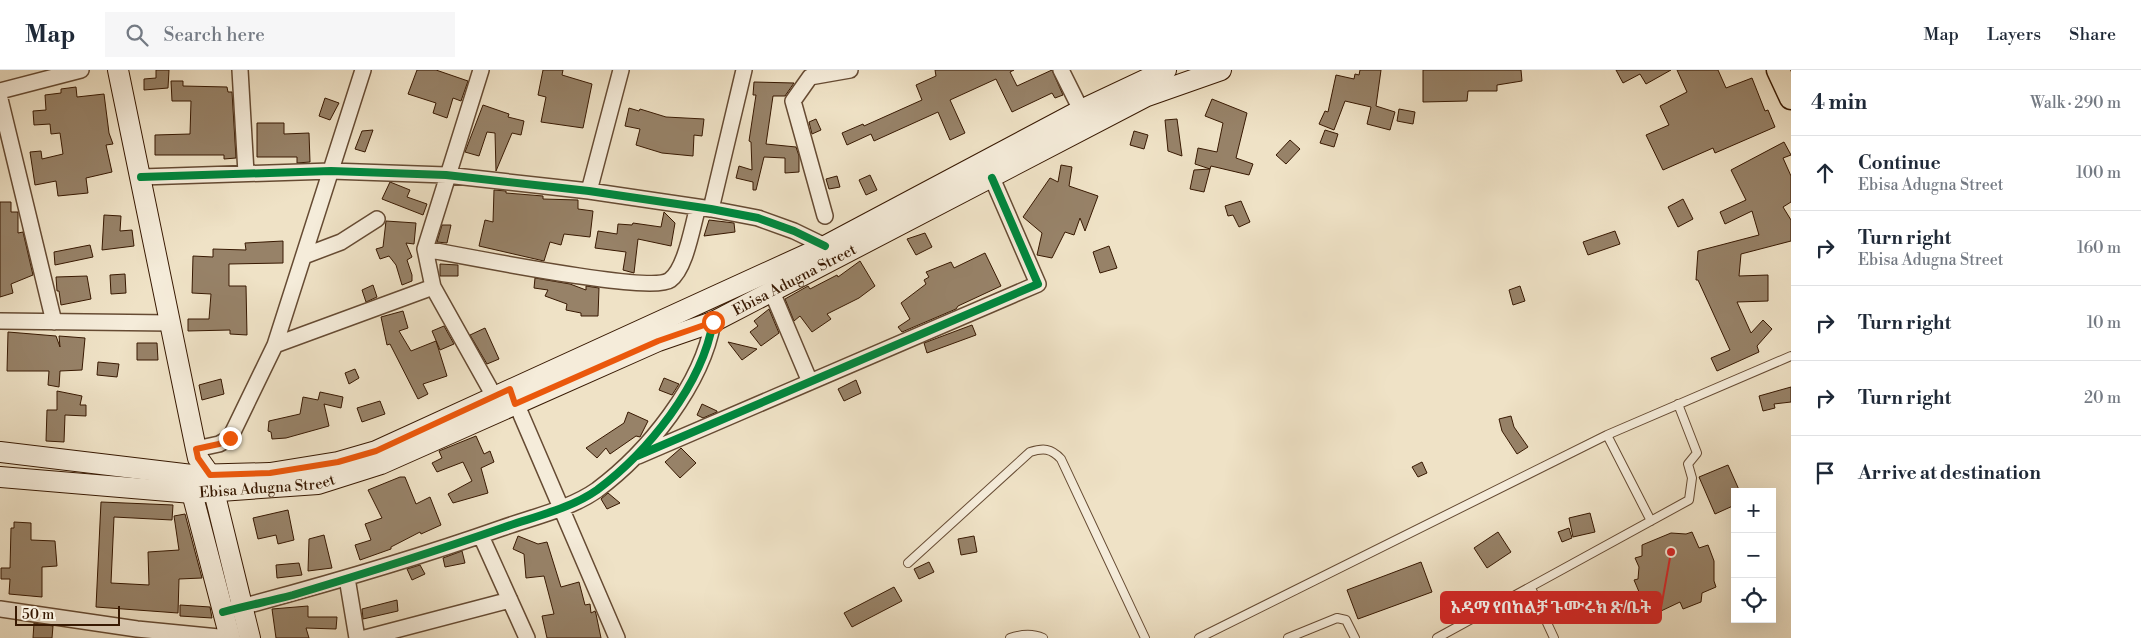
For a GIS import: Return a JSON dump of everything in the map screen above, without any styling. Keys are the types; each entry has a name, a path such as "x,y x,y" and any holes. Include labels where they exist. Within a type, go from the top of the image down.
{"main road":[{"path":"118,70 171,323 200,474 223,612 230,638"},
{"name":"Ebisa Adugna Street","path":"0,477 270,473 338,462 376,451 506,396 825,246 1081,110 1166,70"},
{"name":"Ebisa Adugna Street","path":"506,396 713,322 1147,96 1221,70"},
{"path":"1778,70 1791,98"},
{"name":"Ebisa Adugna Street","path":"0,452 200,474"},
{"path":"200,474 250,638"}],"street":[{"path":"0,91 81,70"},
{"path":"240,70 246,173"},
{"path":"200,474 219,444 230,438 275,345 363,70"},
{"path":"481,70 446,176 425,250 433,287 506,396 561,508 617,638"},
{"path":"589,191 620,70"},
{"path":"425,250 600,280 656,284 668,282 679,272 704,208 744,70"},
{"path":"825,216 793,102 810,77 850,70"},
{"path":"1061,70 1081,110"},
{"path":"0,99 54,322"},
{"path":"141,177 331,171 446,176 589,191 704,208 758,218 794,231 825,246"},
{"path":"630,459 1038,284 992,178"},
{"path":"304,256 341,242 377,218"},
{"path":"275,345 433,287"},
{"path":"772,292 810,382"},
{"path":"0,321 171,323"},
{"path":"223,612 291,595 481,536 561,508 596,490 630,459 669,418 710,342 713,322"},
{"path":"481,536 527,638"},
{"path":"347,578 356,638"},
{"path":"365,638 510,600"},
{"path":"0,609 136,634 230,638"}],"lane":[{"path":"1199,638 1608,435 1791,356"},
{"path":"1437,638 1688,500 1692,490 1692,478 1688,469 1697,453 1678,404"},
{"path":"1608,435 1651,521"},
{"path":"908,563 1030,452 1042,449 1054,451 1061,459 1145,638"},
{"path":"1531,588 1554,638"},
{"path":"1288,638 1337,618 1346,620 1355,638"},
{"path":"1010,638 1020,635 1035,635 1044,638"}],"building":[{"path":"156,70 169,70 168,88 144,90 144,79 156,78"},
{"path":"417,70 436,70 468,81 461,101 453,98 447,118 433,113 436,103 408,94"},
{"path":"543,70 563,70 562,75 592,84 583,128 541,122 546,97 538,95"},
{"path":"935,70 1014,70 1010,72 1017,86 1052,70 1063,95 1055,98 1052,93 1012,112 996,79 950,100 965,133 950,140 938,112 874,141 871,134 847,145 842,133 863,124 864,126 922,100 916,85 936,76"},
{"path":"1360,70 1381,70 1376,106 1395,112 1390,130 1367,124 1371,107 1345,101 1334,130 1319,124 1325,111 1328,112 1336,75 1354,79 1355,74 1359,75"},
{"path":"1423,70 1521,70 1522,81 1497,85 1497,91 1468,91 1467,101 1423,102"},
{"path":"1616,70 1671,70 1646,84 1640,74 1623,83"},
{"path":"1677,70 1718,70 1726,88 1752,78 1765,111 1768,110 1775,127 1715,153 1713,148 1663,170 1646,135 1669,125 1660,106 1687,92"},
{"path":"171,81 183,81 183,86 227,87 228,92 232,92 236,158 224,159 224,155 155,155 155,135 190,134 191,101 172,101"},
{"path":"754,82 794,83 785,96 773,96 766,144 796,147 799,156 799,172 785,173 785,158 764,157 756,190 753,190 753,182 736,178 739,166 752,170 751,142 749,141 756,95 753,95"},
{"path":"76,87 77,97 104,94 109,133 113,144 106,145 112,172 86,178 88,193 58,196 56,181 35,185 30,152 41,151 42,159 63,154 60,133 51,134 50,124 34,125 33,111 46,110 45,95 61,93 61,89"},
{"path":"325,98 339,103 330,120 319,116"},
{"path":"1212,99 1247,113 1236,158 1253,164 1249,175 1211,166 1210,169 1195,164 1198,148 1217,152 1223,123 1205,116"},
{"path":"483,105 509,114 508,117 524,121 521,135 512,133 496,171 495,133 487,132 479,156 465,152"},
{"path":"629,108 639,111 640,109 666,117 704,119 702,136 694,135 693,156 662,153 636,145 640,129 625,126"},
{"path":"1399,109 1415,112 1413,124 1397,121"},
{"path":"816,119 821,130 812,134 809,122"},
{"path":"1177,119 1182,156 1168,151 1165,120"},
{"path":"257,123 284,123 284,134 309,133 310,162 297,163 297,157 257,157"},
{"path":"373,130 365,152 355,149 362,131"},
{"path":"1325,130 1338,134 1334,147 1320,143"},
{"path":"1134,131 1148,135 1144,149 1130,145"},
{"path":"1290,140 1300,149 1286,164 1276,155"},
{"path":"1784,142 1791,155 1783,158 1791,176 1791,202 1783,207 1791,220 1791,241 1741,254 1739,276 1768,275 1768,301 1737,302 1751,333 1763,320 1772,329 1757,346 1759,352 1717,371 1711,358 1730,350 1698,280 1696,280 1698,251 1759,235 1752,211 1725,224 1720,212 1746,200 1731,170"},
{"path":"1061,165 1072,167 1069,186 1098,196 1085,231 1080,218 1074,235 1065,232 1052,258 1037,255 1042,233 1023,217 1050,178 1058,182"},
{"path":"1210,169 1204,192 1190,189 1194,170"},
{"path":"870,175 877,190 866,195 859,180"},
{"path":"837,176 840,187 829,189 826,179"},
{"path":"390,182 410,190 407,197 427,204 423,215 382,199"},
{"path":"494,190 506,191 506,193 543,196 543,199 578,200 578,209 593,211 590,237 564,234 561,245 550,242 544,261 479,246 485,220 493,222"},
{"path":"1683,199 1693,219 1678,227 1668,207"},
{"path":"1241,201 1250,222 1239,227 1233,215 1228,216 1225,206"},
{"path":"0,202 11,202 11,212 18,212 18,233 23,232 33,275 11,284 13,293 0,297"},
{"path":"664,212 675,223 671,246 638,239 634,273 623,270 626,252 595,248 598,231 617,234 618,224 632,225 633,223 661,227"},
{"path":"104,215 121,216 120,231 132,230 134,246 102,250"},
{"path":"709,220 734,223 735,232 704,236"},
{"path":"386,221 416,223 414,244 406,243 412,257 407,260 412,281 402,285 396,265 389,256 380,259 376,249 383,247"},
{"path":"442,225 451,225 447,243 437,242"},
{"path":"1615,231 1620,244 1588,255 1583,242"},
{"path":"925,233 932,247 916,255 907,239"},
{"path":"283,241 283,263 229,264 229,286 246,286 247,335 230,334 230,330 188,331 188,319 209,319 211,294 192,293 193,256 213,257 213,249 246,250 245,243"},
{"path":"90,245 93,257 55,265 54,252"},
{"path":"1109,246 1117,268 1100,273 1093,252"},
{"path":"985,253 1001,286 958,306 956,309 902,332 898,327 910,319 901,303 926,284 924,280 929,277 926,272 951,262 954,268"},
{"path":"860,261 875,286 859,298 827,314 831,319 812,332 800,316 794,321 785,299 808,286 810,289 837,275 838,277"},
{"path":"440,264 458,265 458,276 440,276"},
{"path":"125,274 126,293 111,294 110,275"},
{"path":"87,276 91,299 61,305 56,277"},
{"path":"535,278 570,284 586,290 586,286 599,288 598,316 581,316 581,313 566,310 567,304 545,296 548,290 534,288"},
{"path":"373,285 377,297 366,302 362,290"},
{"path":"1520,286 1525,301 1513,305 1509,290"},
{"path":"769,309 779,333 761,346 750,332 758,326 754,321"},
{"path":"403,311 408,328 399,331 411,351 436,341 447,376 423,384 428,394 418,399 390,344 387,345 381,317"},
{"path":"972,325 976,335 927,353 924,343"},
{"path":"444,326 454,344 440,350 432,331"},
{"path":"485,328 499,359 487,364 470,335"},
{"path":"8,332 56,336 60,347 59,336 85,338 82,370 60,371 59,387 48,385 49,371 7,371"},
{"path":"728,342 757,349 742,360"},
{"path":"137,343 157,343 158,360 137,360"},
{"path":"98,362 119,364 117,377 97,375"},
{"path":"355,369 359,378 349,384 345,373"},
{"path":"664,378 679,384 672,395 659,390"},
{"path":"221,379 224,394 202,400 199,385"},
{"path":"856,380 861,393 844,401 838,389"},
{"path":"1791,387 1791,402 1774,404 1775,408 1763,411 1759,396"},
{"path":"57,391 82,396 80,405 86,405 86,416 65,415 64,442 46,441 47,410 57,410"},
{"path":"320,392 343,397 341,408 324,404 329,426 286,438 272,439 271,432 268,431 269,421 300,414 303,397 318,400"},
{"path":"380,401 385,414 362,422 357,408"},
{"path":"702,404 717,412 703,418 697,415"},
{"path":"628,412 648,421 640,437 636,436 610,454 606,448 597,458 586,448 624,423"},
{"path":"1511,416 1514,427 1528,447 1517,454 1502,431 1499,419"},
{"path":"476,436 484,454 490,451 494,462 481,468 488,493 453,503 448,494 472,481 463,462 437,472 432,463 442,458 439,451"},
{"path":"681,448 696,463 680,478 665,462"},
{"path":"1422,462 1427,473 1418,477 1412,467"},
{"path":"1728,465 1738,488 1731,488 1731,507 1715,514 1699,477"},
{"path":"400,477 405,477 416,504 430,497 441,525 421,534 420,532 391,547 391,549 360,560 355,545 371,540 365,524 382,518 368,490"},
{"path":"608,493 620,503 607,509 601,499"},
{"path":"101,502 173,505 172,520 114,517 111,583 149,585 148,552 179,550 174,516 185,514 202,578 179,579 178,613 96,607"},
{"path":"288,510 294,540 278,544 276,535 258,539 253,518"},
{"path":"1590,513 1595,532 1573,537 1569,518"},
{"path":"14,522 31,523 31,540 55,541 57,566 42,567 42,597 9,594 10,579 1,579 1,568 10,568 11,528 14,528"},
{"path":"1569,528 1572,538 1562,542 1558,532"},
{"path":"1498,532 1511,552 1487,568 1474,548"},
{"path":"1692,532 1699,548 1708,545 1714,561 1714,581 1716,587 1702,593 1701,602 1683,609 1680,602 1661,611 1656,600 1642,599 1634,580 1638,579 1639,567 1635,558 1642,556 1642,545 1671,533 1686,534"},
{"path":"324,535 332,568 308,571 309,539"},
{"path":"518,536 538,544 547,542 561,587 579,582 585,605 590,604 591,613 595,611 601,638 547,638 542,616 554,614 544,576 526,578 524,554 513,549"},
{"path":"974,536 977,552 961,555 958,539"},
{"path":"462,551 465,563 445,567 443,558"},
{"path":"929,562 934,572 919,579 914,569"},
{"path":"1421,562 1432,592 1358,619 1347,590"},
{"path":"299,563 302,575 277,578 276,565"},
{"path":"420,565 425,574 412,580 407,569"},
{"path":"894,587 902,601 852,627 844,613"},
{"path":"397,600 398,611 363,619 362,609"},
{"path":"180,605 210,607 212,618 180,616"},
{"path":"308,606 308,617 337,617 336,629 306,628 309,638 276,638 272,609"},
{"path":"34,623 53,626 52,638 33,638"}],"cycle path":[{"path":"141,177 331,171 446,175 589,191 711,209 758,218 794,231 825,246"},
{"path":"637,456 1038,284 992,178"},
{"path":"223,612 293,595 398,563 551,512 586,497 597,490 635,457 670,415 685,393 697,369 707,346 713,322"}],"place":[{"name":"አዳማ የበከልቻ ጉሙሩክ ጽ/ቤት","path":"1671,552"}],"route":[{"path":"230,438 219,444 196,449 198,458 210,475 270,473 338,462 376,451 510,389 515,404 658,341 713,322"}]}
